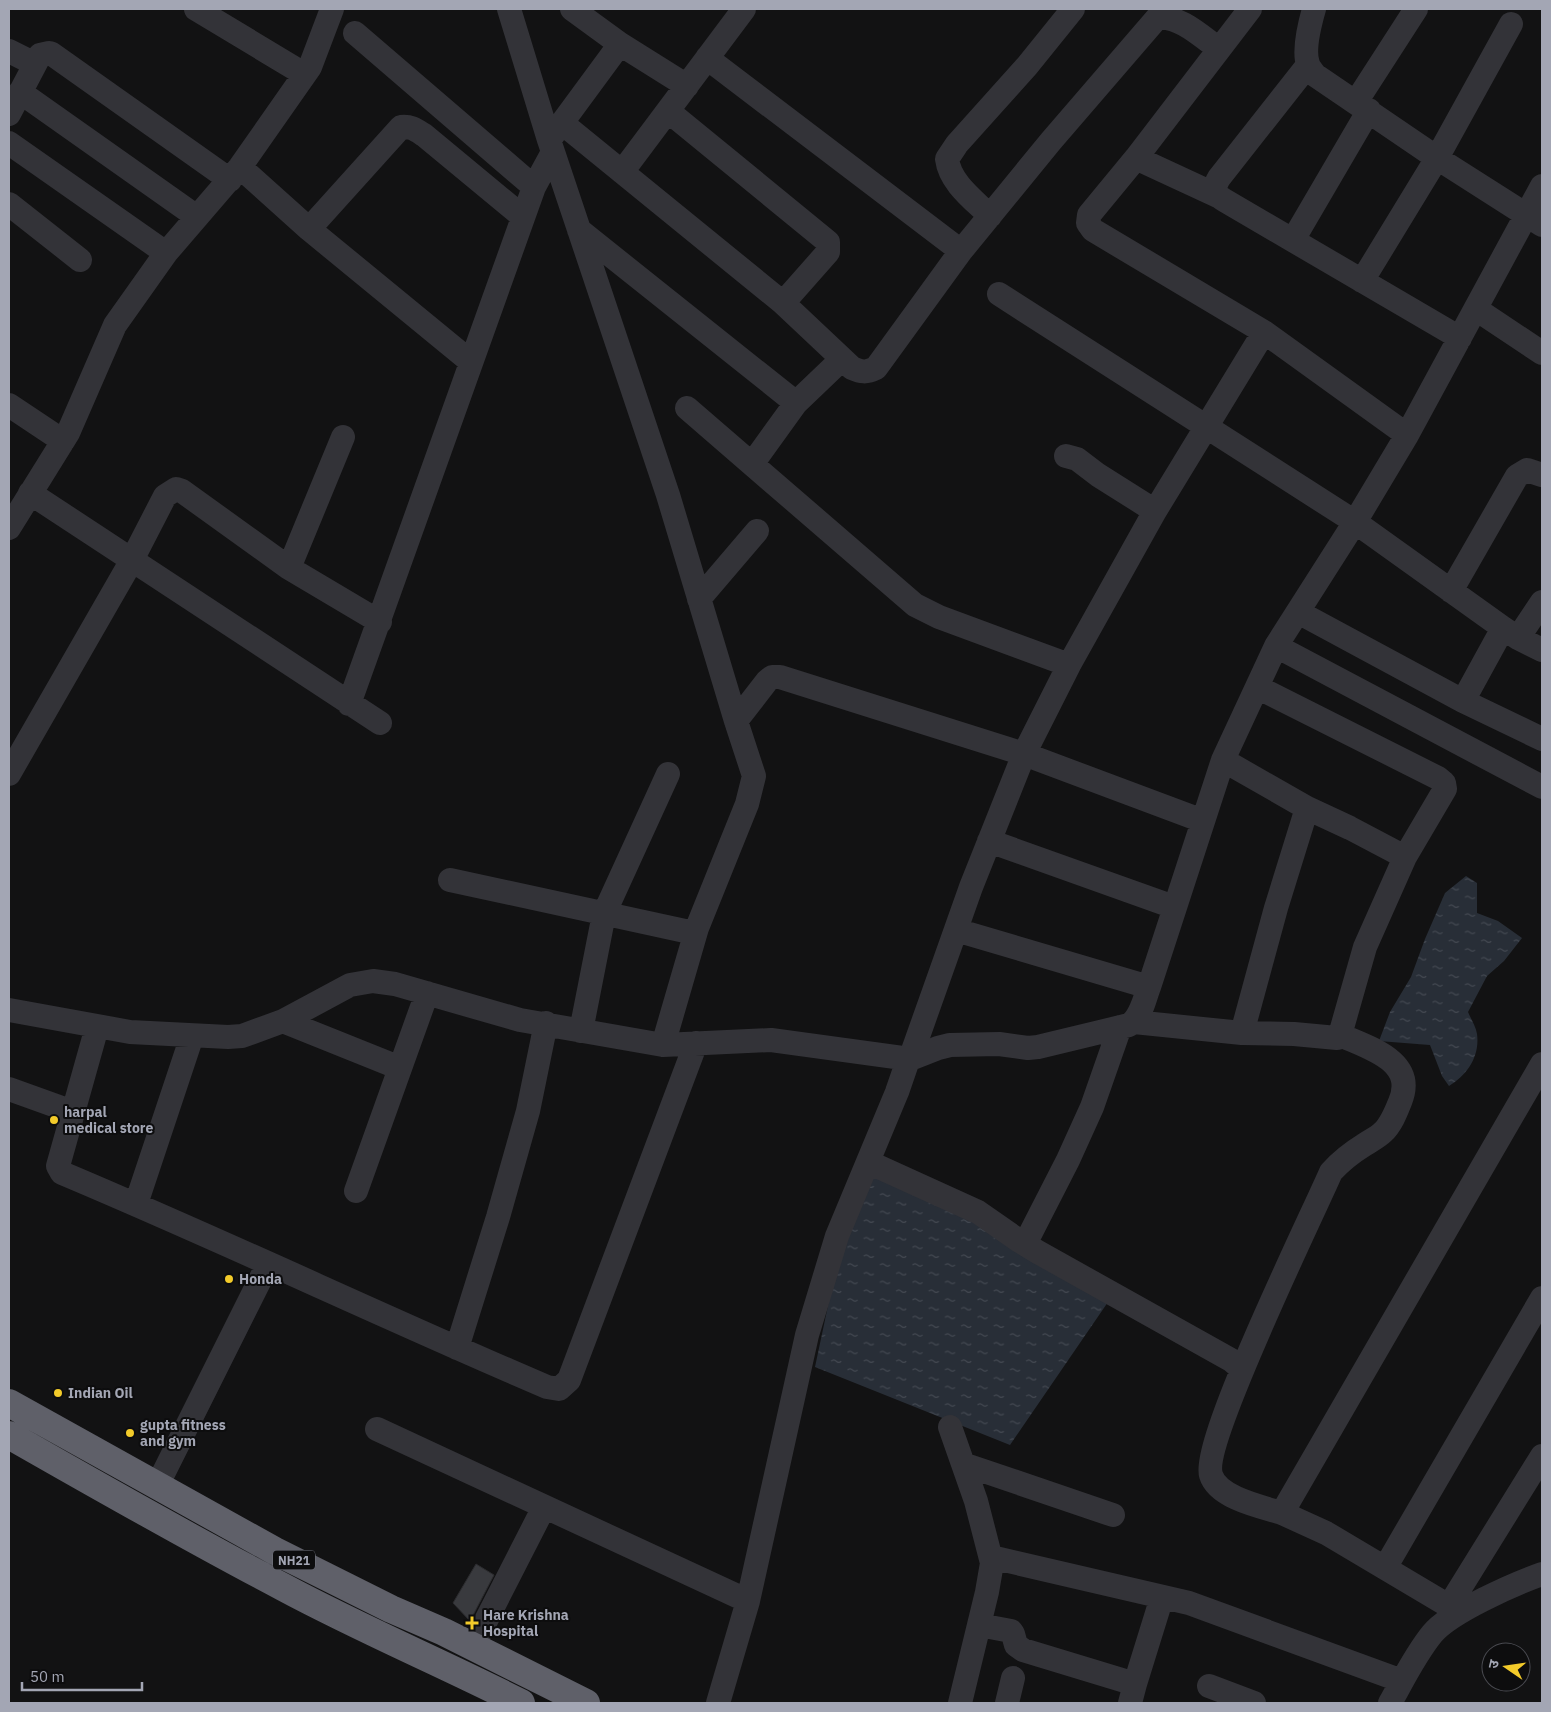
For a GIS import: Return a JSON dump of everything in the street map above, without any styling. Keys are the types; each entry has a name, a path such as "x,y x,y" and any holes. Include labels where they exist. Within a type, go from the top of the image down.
{"highway":[{"name":"NH21","path":"9,1403 275,1551 391,1609 473,1646 586,1703"},
{"name":"NH21","path":"9,1435 283,1588 399,1646 452,1669 521,1703"}],"street":[{"path":"196,9 304,74"},
{"path":"9,528 63,441 115,325 166,253 235,174 310,67 332,9"},
{"path":"572,9 620,44 687,86"},
{"path":"622,172 744,9"},
{"path":"990,216 960,186 948,168 947,159 957,144 1026,66 1073,9"},
{"path":"1250,9 1136,158 1089,215 1088,223 1093,230 1264,332 1407,435"},
{"path":"1314,9 1307,52 1308,65 1315,74 1437,158 1534,220"},
{"path":"1293,240 1362,106 1416,9"},
{"path":"512,11 555,138 579,230 668,495 736,721 753,770 754,782 747,804 697,928 663,1045"},
{"path":"555,138 622,172 782,303 852,368 868,372 876,368 961,251 1051,141 1157,18 1174,19 1219,49"},
{"path":"1362,281 1437,158 1511,24"},
{"path":"355,33 534,187"},
{"path":"350,704 534,187 555,138 620,44"},
{"path":"9,51 35,64"},
{"path":"9,114 40,55 49,53 58,57 235,174 310,229 471,362"},
{"path":"707,58 961,251"},
{"path":"1218,196 1215,191 1215,185 1219,178 1308,65"},
{"path":"20,92 197,217"},
{"path":"668,111 828,242 828,252 782,303"},
{"path":"310,229 402,127 407,126 414,128 424,135 523,217"},
{"path":"9,143 166,253"},
{"path":"1136,158 1218,196 1460,338"},
{"path":"1025,1244 1068,1160 1127,1025 1149,987 1222,760 1276,646 1355,522 1407,435 1476,309 1534,220 1542,186"},
{"path":"9,204 80,260"},
{"path":"579,230 796,404"},
{"path":"999,294 1355,522 1510,633 1542,650"},
{"path":"1476,309 1542,353"},
{"path":"718,1703 748,1602 807,1335 837,1236 910,1059 989,841 1024,754 1069,665 1155,511 1264,332"},
{"path":"752,464 796,404 842,359"},
{"path":"9,405 63,441"},
{"path":"687,408 915,604 939,617 1069,665"},
{"path":"289,568 343,437"},
{"path":"1066,456 1077,459 1098,475 1155,511"},
{"path":"1451,591 1517,476 1527,470 1542,475"},
{"path":"9,774 132,560 165,496 176,489 182,491 289,568 380,622"},
{"path":"30,494 380,724"},
{"path":"699,599 757,531"},
{"path":"1463,701 1510,633 1542,602"},
{"path":"1298,612 1463,701 1542,739"},
{"path":"1276,646 1542,788"},
{"path":"736,721 766,681 772,677 780,677 1024,754 1203,821"},
{"path":"9,1010 130,1032 192,1036 242,1036 283,1021 350,985 373,981 395,984 520,1020 663,1045 770,1040 910,1059 950,1045 999,1044 1038,1048 1127,1025 1337,1038 1340,1035 1365,947 1405,857 1445,789 1444,782 1257,686"},
{"path":"1222,760 1307,808 1405,857"},
{"path":"581,1031 604,914 668,774"},
{"path":"1242,1033 1276,908 1307,808"},
{"path":"989,841 1174,907"},
{"path":"450,880 685,931 692,931 697,928"},
{"path":"956,930 1149,987"},
{"path":"356,1191 427,993"},
{"path":"283,1021 400,1068"},
{"path":"457,1348 528,1112 546,1024"},
{"path":"97,1026 58,1166 62,1173 136,1204 547,1387 559,1388 569,1380 696,1043"},
{"path":"1340,1035 1396,1065 1402,1073 1404,1084 1402,1098 1383,1132 1340,1162 1332,1172 1241,1372 1218,1434 1211,1463 1211,1476 1225,1493 1282,1513 1326,1533 1454,1609"},
{"path":"136,1204 192,1036"},
{"path":"1282,1513 1542,1064"},
{"path":"9,1089 73,1112"},
{"path":"868,1162 978,1212 1025,1244 1231,1360 1238,1366 1241,1372"},
{"path":"157,1486 268,1264"},
{"path":"1385,1568 1542,1298"},
{"path":"950,1427 976,1501 992,1569 960,1703"},
{"path":"377,1429 748,1602"},
{"path":"1390,1703 1415,1658 1454,1609 1542,1456"},
{"path":"963,1464 1113,1515"},
{"path":"473,1646 544,1507"},
{"path":"990,1557 1162,1596 1210,1610 1402,1681"},
{"path":"1454,1609 1542,1574"},
{"path":"979,1624 1011,1631 1016,1645 1023,1650 1132,1694 1162,1596"},
{"path":"1007,1703 1013,1678"},
{"path":"1209,1686 1254,1703"}],"water":[{"path":"1466,876 1477,883 1477,913 1498,921 1522,938 1504,961 1487,976 1468,1012 1476,1031 1477,1042 1474,1058 1467,1071 1449,1086 1442,1076 1430,1045 1379,1041 1390,1012 1411,977 1445,893"},
{"path":"875,1169 997,1226 1108,1302 1010,1445 815,1367 839,1254"}],"building":[{"path":"476,1564 494,1575 470,1621 453,1603"}],"place":[{"name":"harpal medical store","path":"54,1120"},
{"name":"Honda","path":"229,1279"},
{"name":"Indian Oil","path":"58,1393"},
{"name":"gupta fitness and gym","path":"130,1433"},
{"name":"Hare Krishna Hospital","path":"472,1623"}]}
